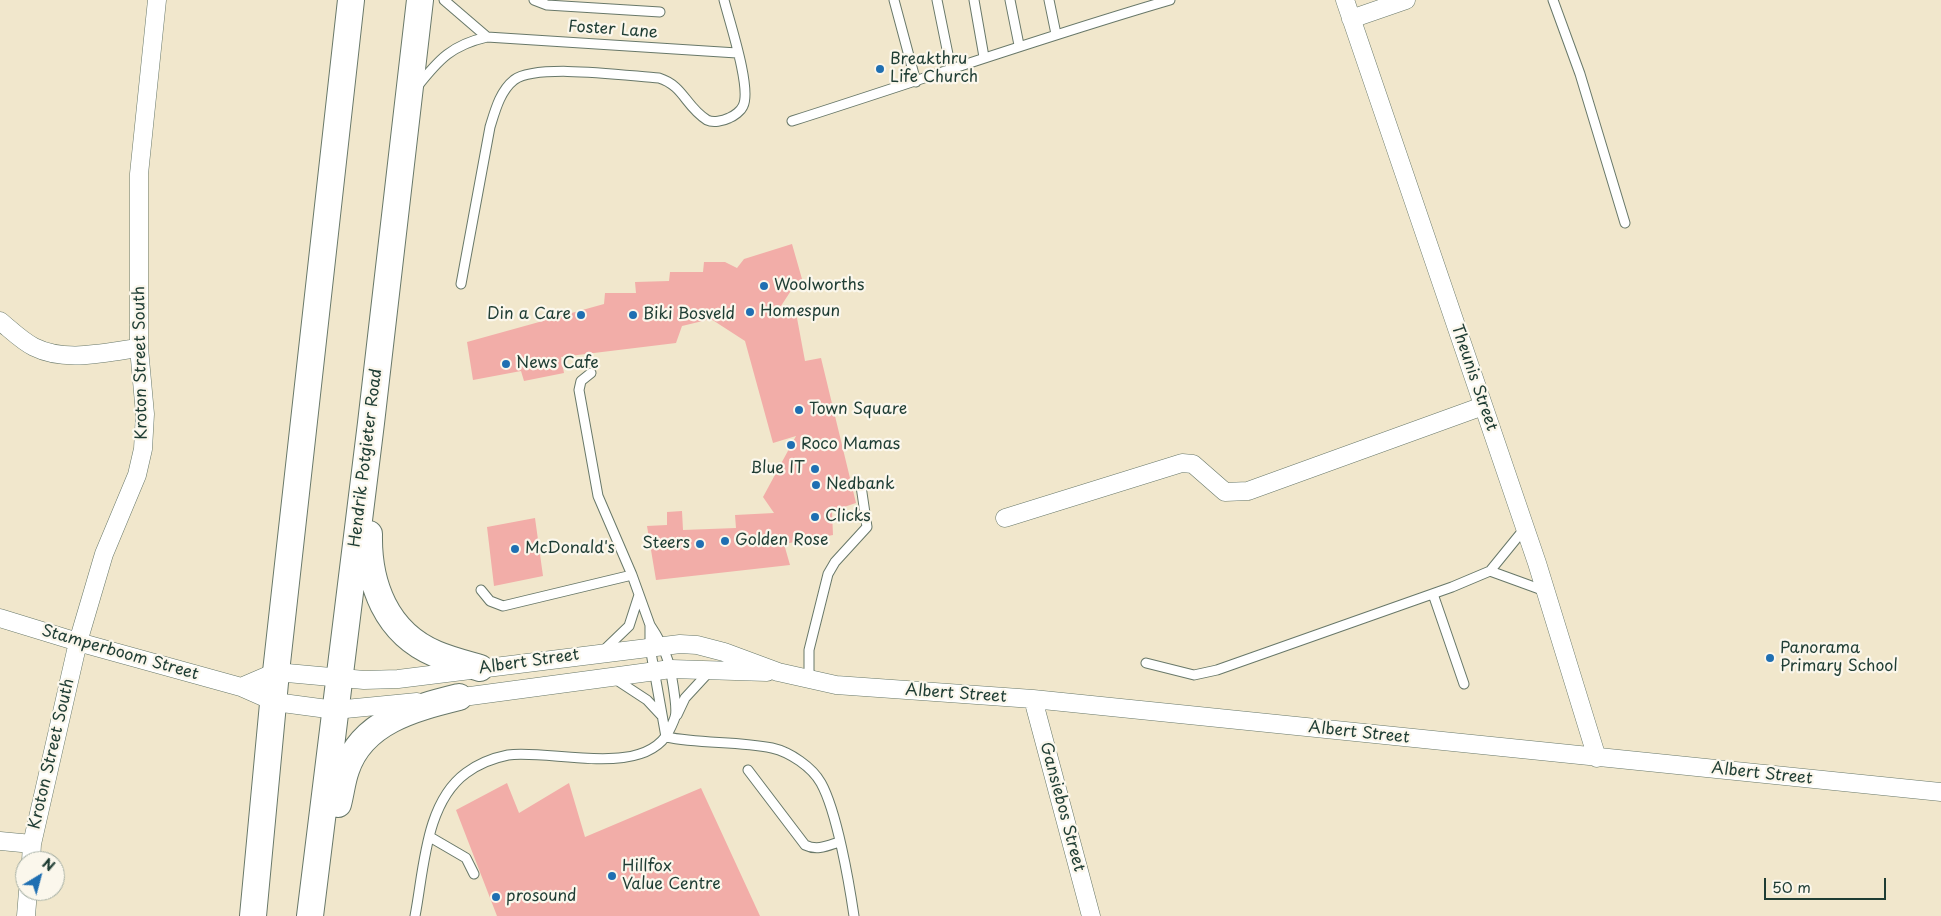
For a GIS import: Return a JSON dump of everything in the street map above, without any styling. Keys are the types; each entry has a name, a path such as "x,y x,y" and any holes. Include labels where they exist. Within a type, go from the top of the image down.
{"main road":[{"path":"253,916 275,702 276,672 351,0"},
{"name":"Hendrik Potgieter Road","path":"310,916 371,423 406,101 420,0"},
{"path":"371,423 370,566 375,588 383,607 398,628 421,646 436,654 480,668"},
{"path":"314,916 346,770 353,754 367,735 387,720 459,697"}],"street":[{"name":"Kroton Street South","path":"32,851 78,642 104,554 137,475 143,449 145,414 139,348 139,174 157,0"},
{"name":"Theunis Street","path":"1345,0 1546,591 1597,758"},
{"path":"1351,18 1406,0"},
{"path":"0,321 36,348 57,354 85,355 139,348"},
{"path":"1005,518 1182,463 1193,464 1225,492 1248,491 1483,406"},
{"name":"Stamperboom Street","path":"0,618 78,642 241,687 275,702"},
{"name":"Albert Street","path":"276,672 364,680 398,679 433,676 600,652 697,645 746,659 778,672 809,681 860,687 1033,699 1941,792"},
{"name":"Albert Street","path":"275,702 335,710 459,697 663,670 778,672"},
{"path":"241,687 276,672"},
{"name":"Gansiebos Street","path":"1033,699 1091,916"},
{"path":"0,841 27,851"},
{"path":"26,916 27,901"}],"lane":[{"path":"444,0 463,19 487,37"},
{"path":"534,0 547,5 660,12"},
{"path":"461,284 490,127 497,104 514,80 528,73 563,72 659,78 672,82 680,91 687,104 709,121 724,121 734,116 743,106 746,96 743,74 724,0"},
{"path":"894,0 916,82"},
{"path":"937,0 951,69"},
{"path":"974,0 984,57"},
{"path":"1010,0 1019,45"},
{"path":"1049,0 1056,34"},
{"path":"792,121 916,82 1019,45 1170,0"},
{"path":"1553,0 1580,74 1625,223"},
{"name":"Foster Lane","path":"406,101 449,51 467,42 487,37 737,53"},
{"path":"591,373 581,380 579,390 595,484 600,501 640,595 677,715"},
{"path":"809,681 809,650 828,574 836,562 867,527 861,486"},
{"path":"1146,663 1194,675 1217,670 1433,594 1490,571 1525,528"},
{"path":"1490,571 1546,591"},
{"path":"481,590 490,601 503,606 632,575"},
{"path":"1433,594 1464,684"},
{"path":"600,652 629,626 640,595"},
{"path":"650,625 663,670 662,715 666,736"},
{"path":"415,916 430,837 445,796 465,773 487,761 507,755 612,758 633,756 649,751 666,736 685,698 711,670"},
{"path":"613,678 648,700 662,715"},
{"path":"666,736 688,741 774,748 792,756 820,781 827,796 839,842 854,916"},
{"path":"748,770 806,845 812,848 819,848 839,842"},
{"path":"430,837 466,858 474,874"}],"building":[{"name":"Town Square","path":"792,244 804,286 794,286 781,306 797,318 805,361 821,358 856,503 832,511 833,535 784,544 790,565 656,580 647,526 667,525 667,512 682,511 683,530 736,528 735,515 774,513 763,497 796,436 773,443 745,341 711,319 682,326 676,343 561,357 564,373 524,381 521,371 473,380 467,342 604,304 605,293 636,293 635,282 669,281 670,272 703,272 704,262 725,262 737,268 744,259"},
{"path":"535,518 543,576 494,586 487,527"},
{"name":"Hillfox Value Centre","path":"507,783 519,813 569,783 585,837 701,788 760,916 497,916 456,810"}],"place":[{"name":"Breakthru Life Church","path":"880,69"},
{"name":"Woolworths","path":"764,286"},
{"name":"Homespun","path":"750,312"},
{"name":"Din a Care","path":"581,315"},
{"name":"Biki Bosveld","path":"633,315"},
{"name":"News Cafe","path":"506,364"},
{"name":"Town Square","path":"799,410"},
{"name":"Roco Mamas","path":"791,445"},
{"name":"Blue IT","path":"815,469"},
{"name":"Nedbank","path":"816,485"},
{"name":"Clicks","path":"815,517"},
{"name":"Golden Rose","path":"725,541"},
{"name":"Steers","path":"700,544"},
{"name":"McDonald's","path":"515,549"},
{"name":"Panorama Primary School","path":"1770,658"},
{"name":"Hillfox Value Centre","path":"612,876"},
{"name":"prosound","path":"496,897"}]}
